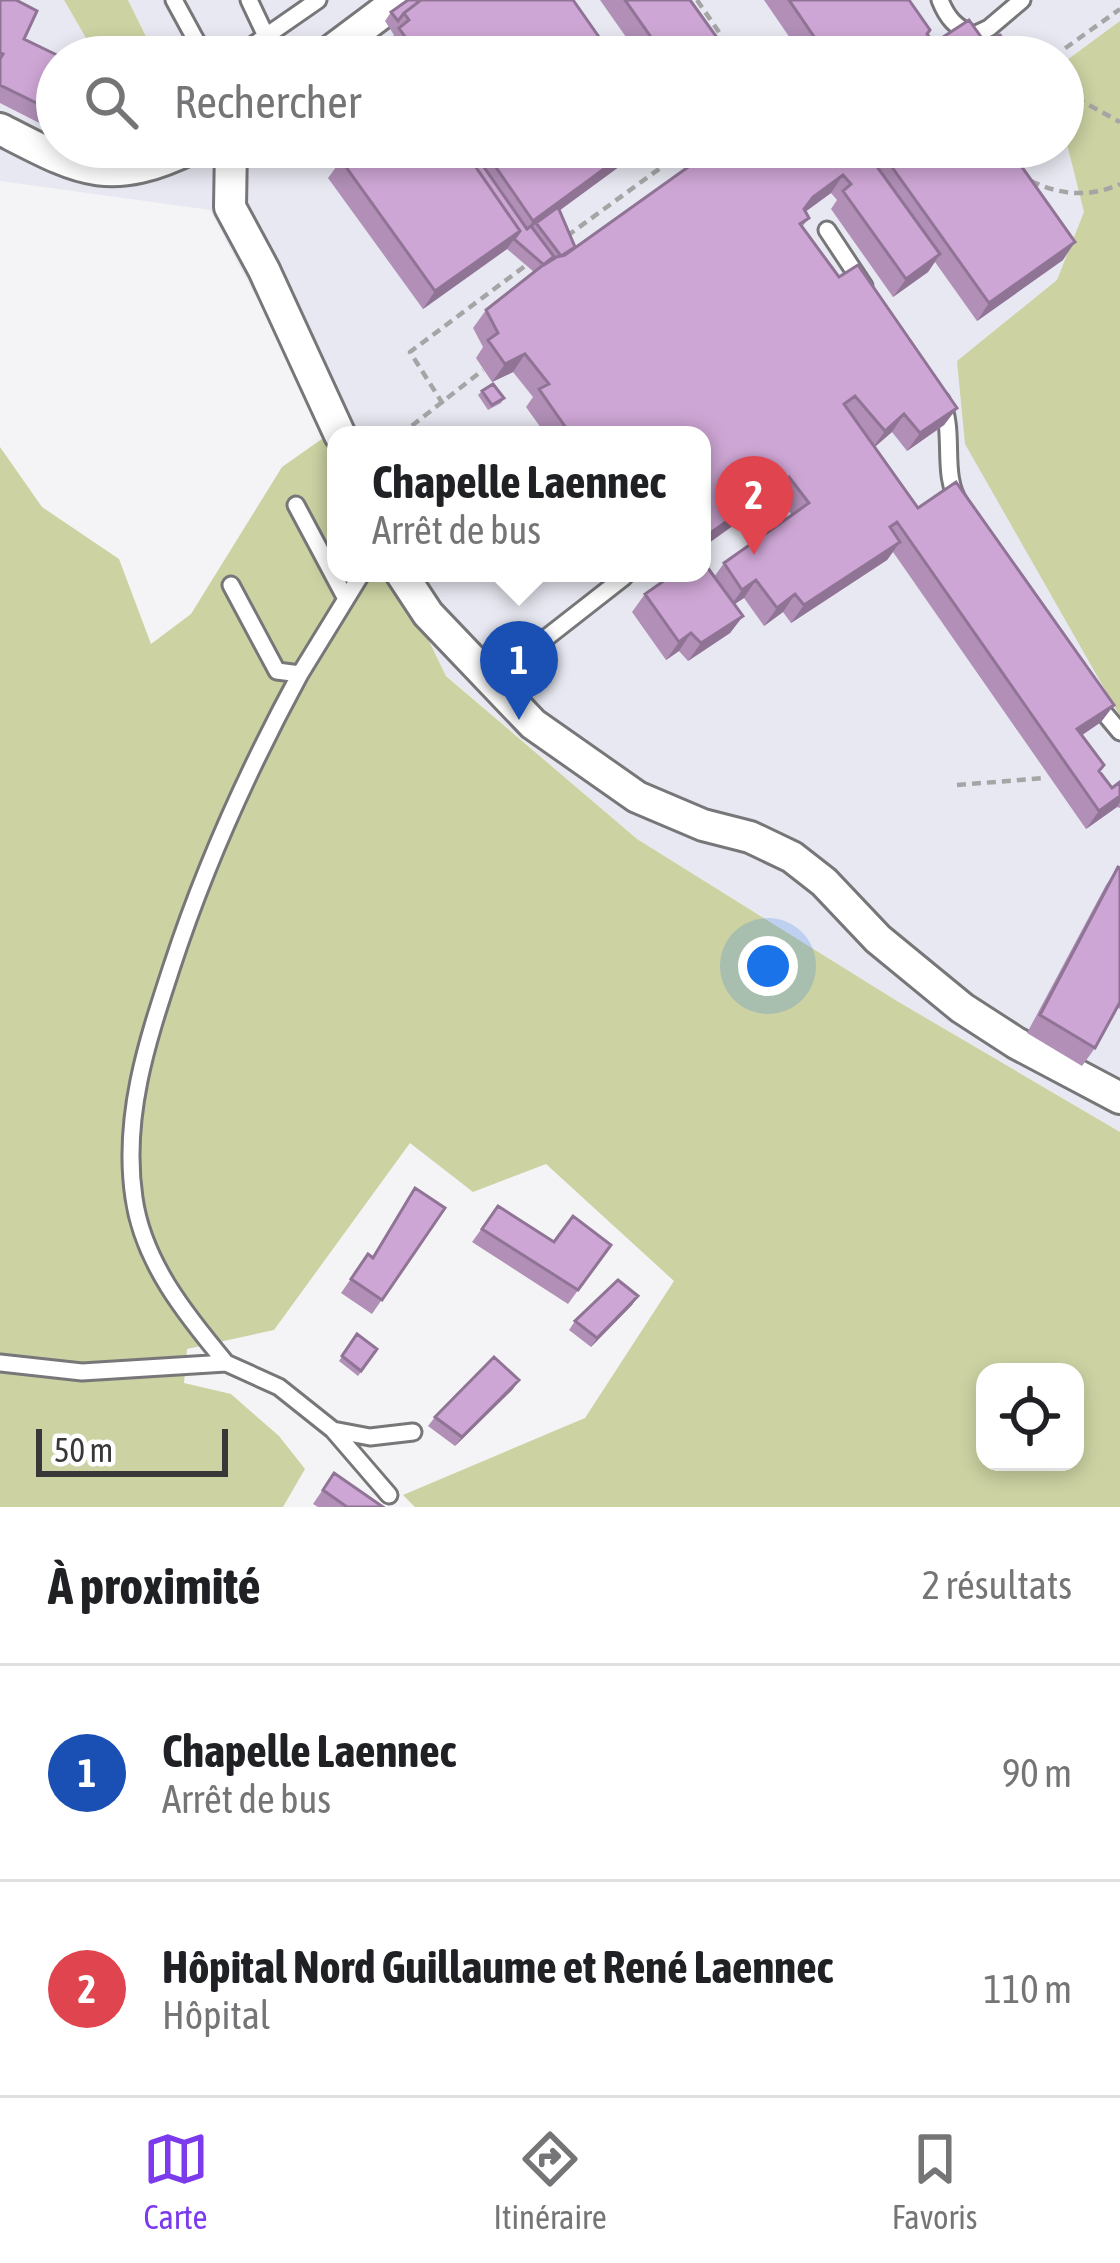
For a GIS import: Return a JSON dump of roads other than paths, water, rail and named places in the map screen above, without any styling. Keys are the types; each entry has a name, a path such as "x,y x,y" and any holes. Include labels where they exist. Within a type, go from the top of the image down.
{"street":[{"path":"351,36 399,0"},
{"path":"0,129 36,145"},
{"path":"85,168 94,172 134,168"},
{"path":"230,168 230,207 336,426"},
{"path":"407,582 428,614 532,724 637,797 792,857 962,1008 1016,1043 1120,1098"}],"lane":[{"path":"174,0 194,36"},
{"path":"249,0 266,36 318,0"},
{"path":"940,0 959,29 974,35 1022,0"},
{"path":"826,230 878,307"},
{"path":"929,383 949,421 950,489 976,526"},
{"path":"296,506 327,564"},
{"path":"337,582 345,597"},
{"path":"356,582 245,776 199,885 151,1028 130,1116 134,1200 155,1266 193,1324 226,1363 279,1388 333,1430 389,1495"},
{"path":"512,704 529,657 618,582"},
{"path":"231,584 277,671 301,674"},
{"path":"1090,695 1120,732"},
{"path":"0,1363 82,1372 226,1363"},
{"path":"333,1430 370,1437 413,1432"}],"place":[{"name":"Hôpital Nord Guillaume et René Laennec","path":"754,555"},
{"name":"Chapelle Laennec","path":"519,720"}]}
